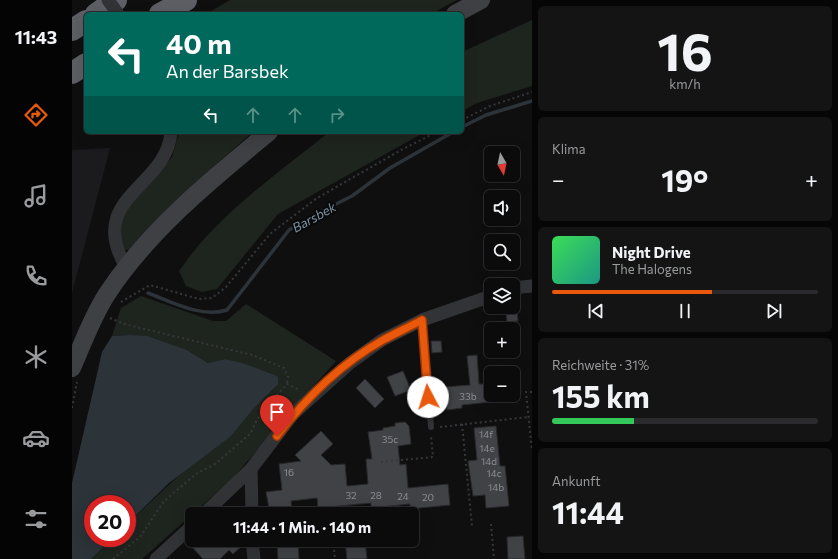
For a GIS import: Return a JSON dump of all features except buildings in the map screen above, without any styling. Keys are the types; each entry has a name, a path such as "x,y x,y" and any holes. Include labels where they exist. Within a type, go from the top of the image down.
{"highway":[{"path":"99,12 116,0"},
{"path":"163,12 181,0"},
{"path":"164,12 186,0"},
{"path":"72,30 84,22"},
{"path":"72,73 84,65"}],"main road":[{"path":"459,12 481,0"},
{"path":"72,368 96,312 126,267 182,208 225,168 268,134"}],"street":[{"path":"108,0 117,12"},
{"path":"126,267 118,253 114,239 114,224 122,206 156,167 162,157 171,134"},
{"path":"520,287 532,286"},
{"path":"211,507 251,470 294,414 312,395 350,363 382,340 422,320 484,298"},
{"path":"251,470 252,507"},
{"path":"156,559 185,532"},
{"path":"253,547 254,559"}],"lane":[{"path":"422,320 431,427"}],"path":[{"path":"464,119 490,106 532,92"},
{"path":"117,304 150,285 199,299 212,298 226,287 270,234 317,198 403,149 433,134"},
{"path":"112,313 110,318 124,324 252,355 277,364 284,368 288,377 287,384 262,412 250,434 215,464 196,474 164,501 140,537 113,559"},
{"path":"287,384 312,395"},
{"path":"532,392 526,392 532,451"},
{"path":"381,462 433,456 431,427 528,417"},
{"path":"462,424 472,526"},
{"path":"491,524 494,559"},
{"path":"334,547 335,559"}],"shaded area":[{"path":"230,0 457,0 435,12 209,12"},
{"path":"532,20 532,86 477,103 464,110 464,51"},
{"path":"178,134 251,134 191,188 133,249 126,250 122,248 119,226 127,209 172,157"},
{"path":"326,134 421,134 278,214 217,289 202,292 186,286 179,271 194,251 229,213"},
{"path":"110,148 72,293 72,150"},
{"path":"141,296 213,321 226,321 246,304 336,361 231,480 201,507 185,507 185,521 142,559 91,559 104,547 136,547 136,516 278,383 270,373 225,359 208,363 187,350 129,335 112,336 121,308"},
{"path":"112,336 147,336 187,350 208,363 225,359 242,363 275,375 278,377 278,384 253,409 231,436 169,483 136,515 136,495 84,495 84,547 104,547 91,559 72,559 72,483 102,352"}],"waterway":[{"name":"Barsbek","path":"464,126 486,115 532,101"},
{"name":"Barsbek","path":"148,293 197,311 217,312 227,310 289,230 352,196 390,168 450,134"}],"route":[{"path":"277,436 294,414 312,395 350,363 382,340 422,320 428,397"}]}
